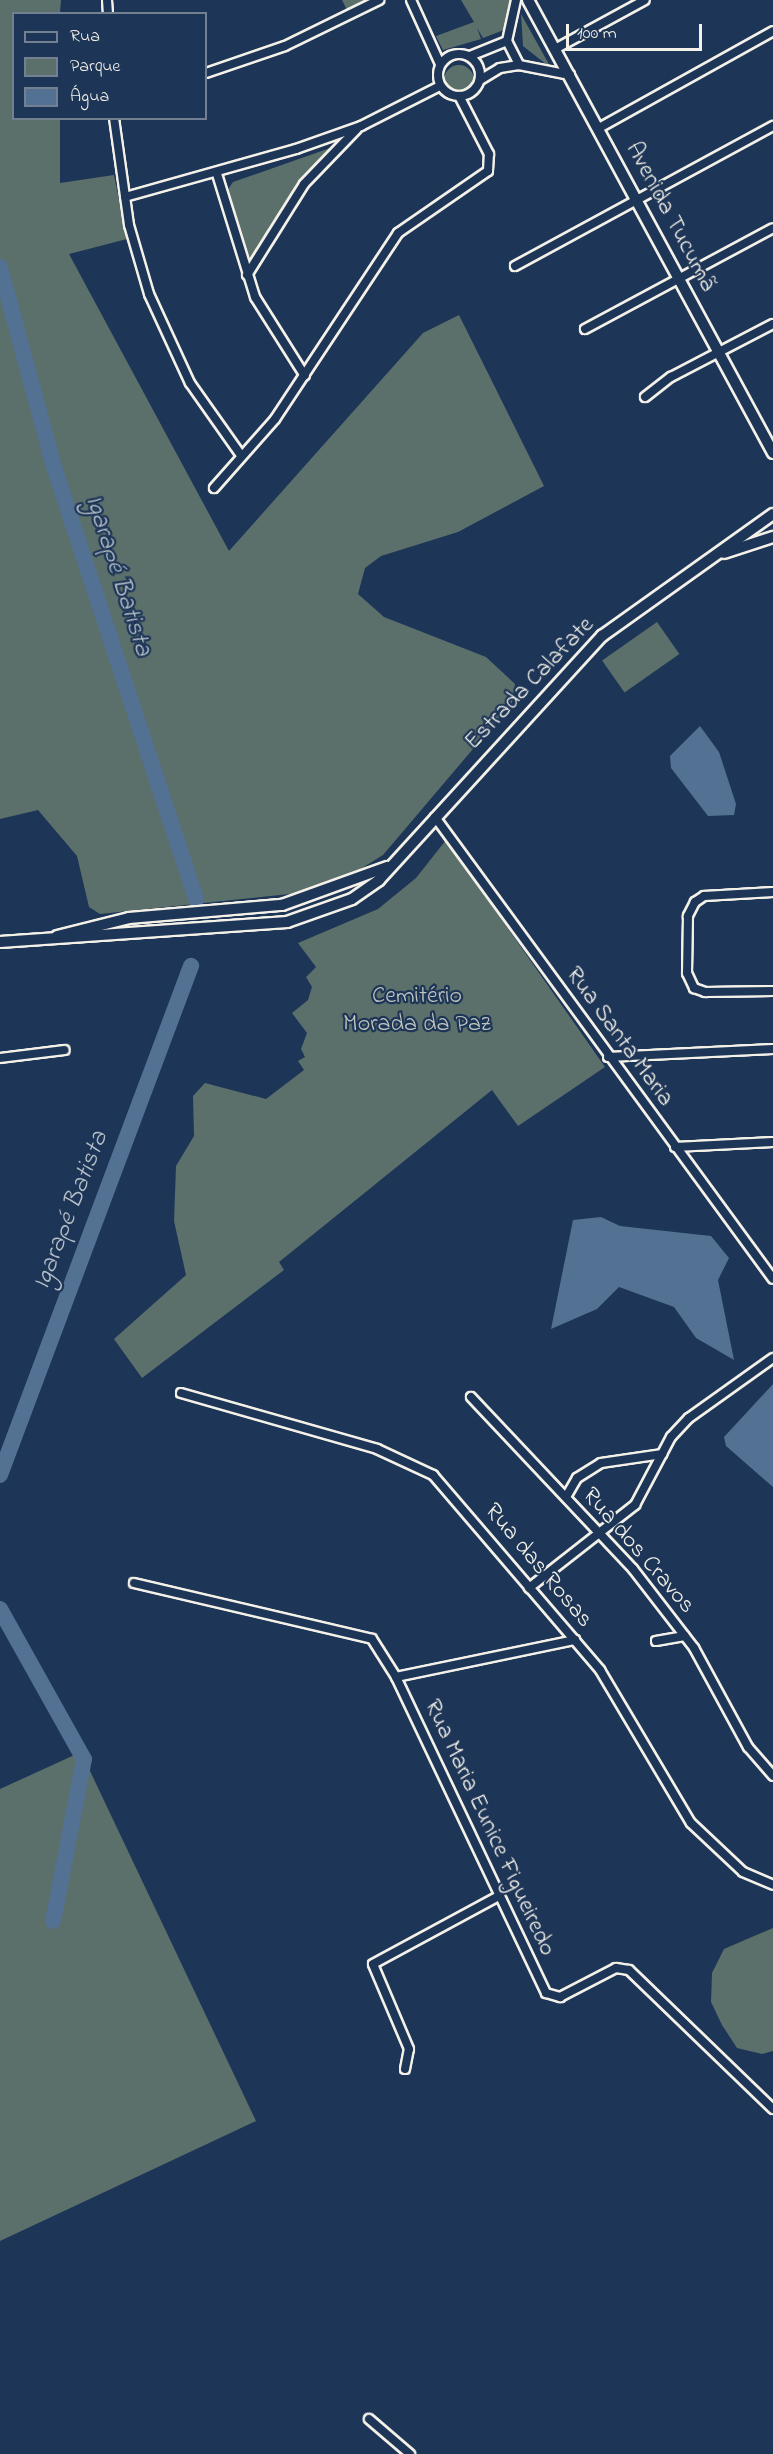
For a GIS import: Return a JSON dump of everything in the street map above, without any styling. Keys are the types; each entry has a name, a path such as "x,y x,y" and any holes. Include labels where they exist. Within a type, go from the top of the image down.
{"street":[{"path":"207,73 285,46 379,0"},
{"path":"411,0 440,64 440,86"},
{"path":"516,0 507,41 519,65"},
{"name":"Avenida Tucumã","path":"528,0 773,453"},
{"path":"555,49 645,0"},
{"path":"599,128 773,31"},
{"path":"440,64 453,54 470,56 507,41"},
{"path":"470,56 478,64 480,80"},
{"path":"459,96 470,93 480,80 500,68 519,65 570,75"},
{"path":"214,488 305,376 398,233 488,171 489,154 459,96 440,86"},
{"path":"125,197 217,174 361,126 440,86"},
{"path":"114,120 135,250 158,318 200,399 240,454"},
{"path":"247,275 304,184 361,126"},
{"path":"515,266 773,126"},
{"path":"217,174 247,275 270,324 305,376"},
{"path":"585,329 773,228"},
{"path":"645,397 773,324"},
{"name":"Estrada Calafate","path":"0,942 57,936 129,934 287,922 328,911 371,886 602,636 723,553 773,514"},
{"path":"760,522 758,535 769,538"},
{"name":"Estrada Calafate","path":"723,553 769,538"},
{"name":"Rua Santa Maria","path":"435,817 773,1280"},
{"name":"Estrada Calafate","path":"57,936 129,918 282,905 387,867"},
{"path":"773,892 704,896 694,902 688,916 687,973 694,988 705,992 773,991"},
{"path":"608,1057 773,1049"},
{"path":"0,1058 65,1050"},
{"path":"675,1147 773,1142"},
{"path":"529,1588 600,1535 635,1505 662,1454 689,1418 773,1358"},
{"name":"Rua das Rosas","path":"181,1393 425,1468 575,1640 611,1686 691,1823 743,1872 773,1885"},
{"name":"Rua dos Cravos","path":"471,1397 566,1497 685,1636 748,1747 773,1776"},
{"path":"566,1497 591,1468 617,1458 662,1454"},
{"name":"Rua Maria Eunice Figueiredo","path":"134,1583 367,1636 396,1677 499,1896 551,1998 616,1968 629,1970 773,2109"},
{"path":"656,1641 685,1636"},
{"path":"396,1677 575,1640"},
{"path":"405,2069 409,2049 373,1964 499,1896"},
{"path":"369,2419 410,2454"}],"green space":[{"path":"0,0 61,0 60,12 12,12 12,120 60,120 60,183 114,175 127,239 69,254 229,551 423,333 459,315 544,486 458,532 381,556 365,568 358,594 384,617 486,657 515,684 512,703 383,855 354,873 299,893 100,914 89,907 77,856 38,810 0,819"},
{"path":"342,0 371,0 348,12"},
{"path":"461,0 511,0 504,30 483,38 477,28 481,39 443,50 436,36 474,22"},
{"path":"521,14 551,68 523,46"},
{"path":"459,65 465,66 473,74 473,86 465,94 459,95 453,94 445,86 444,80 445,74 453,66"},
{"path":"333,147 256,258 250,258 227,191 233,182"},
{"path":"657,622 679,654 624,692 602,660"},
{"name":"Cemitério Morada da Paz","path":"446,840 605,1067 518,1126 492,1090 279,1262 284,1270 142,1378 114,1339 186,1275 174,1221 176,1166 194,1136 193,1096 205,1083 266,1099 304,1070 298,1061 305,1057 301,1049 307,1033 292,1013 308,1000 312,987 306,977 316,967 298,943 378,909 416,878"},
{"path":"81,1752 256,2121 0,2241 0,1789"},
{"path":"773,1928 773,2051 762,2054 737,2048 722,2025 711,2002 712,1973 724,1949"}],"water":[{"path":"700,726 719,752 736,804 734,815 708,816 671,768 670,756"},
{"path":"601,1217 620,1226 711,1236 729,1258 718,1280 734,1360 696,1338 674,1307 619,1287 597,1309 551,1329 573,1220"},
{"path":"773,1384 773,1487 726,1446 724,1437"}],"waterway":[{"name":"Igarapé Batista","path":"0,267 54,467 196,899"},
{"name":"Igarapé Batista","path":"0,1475 191,966"},
{"name":"Igarapé Batista","path":"0,1609 84,1759 53,1921"}]}
